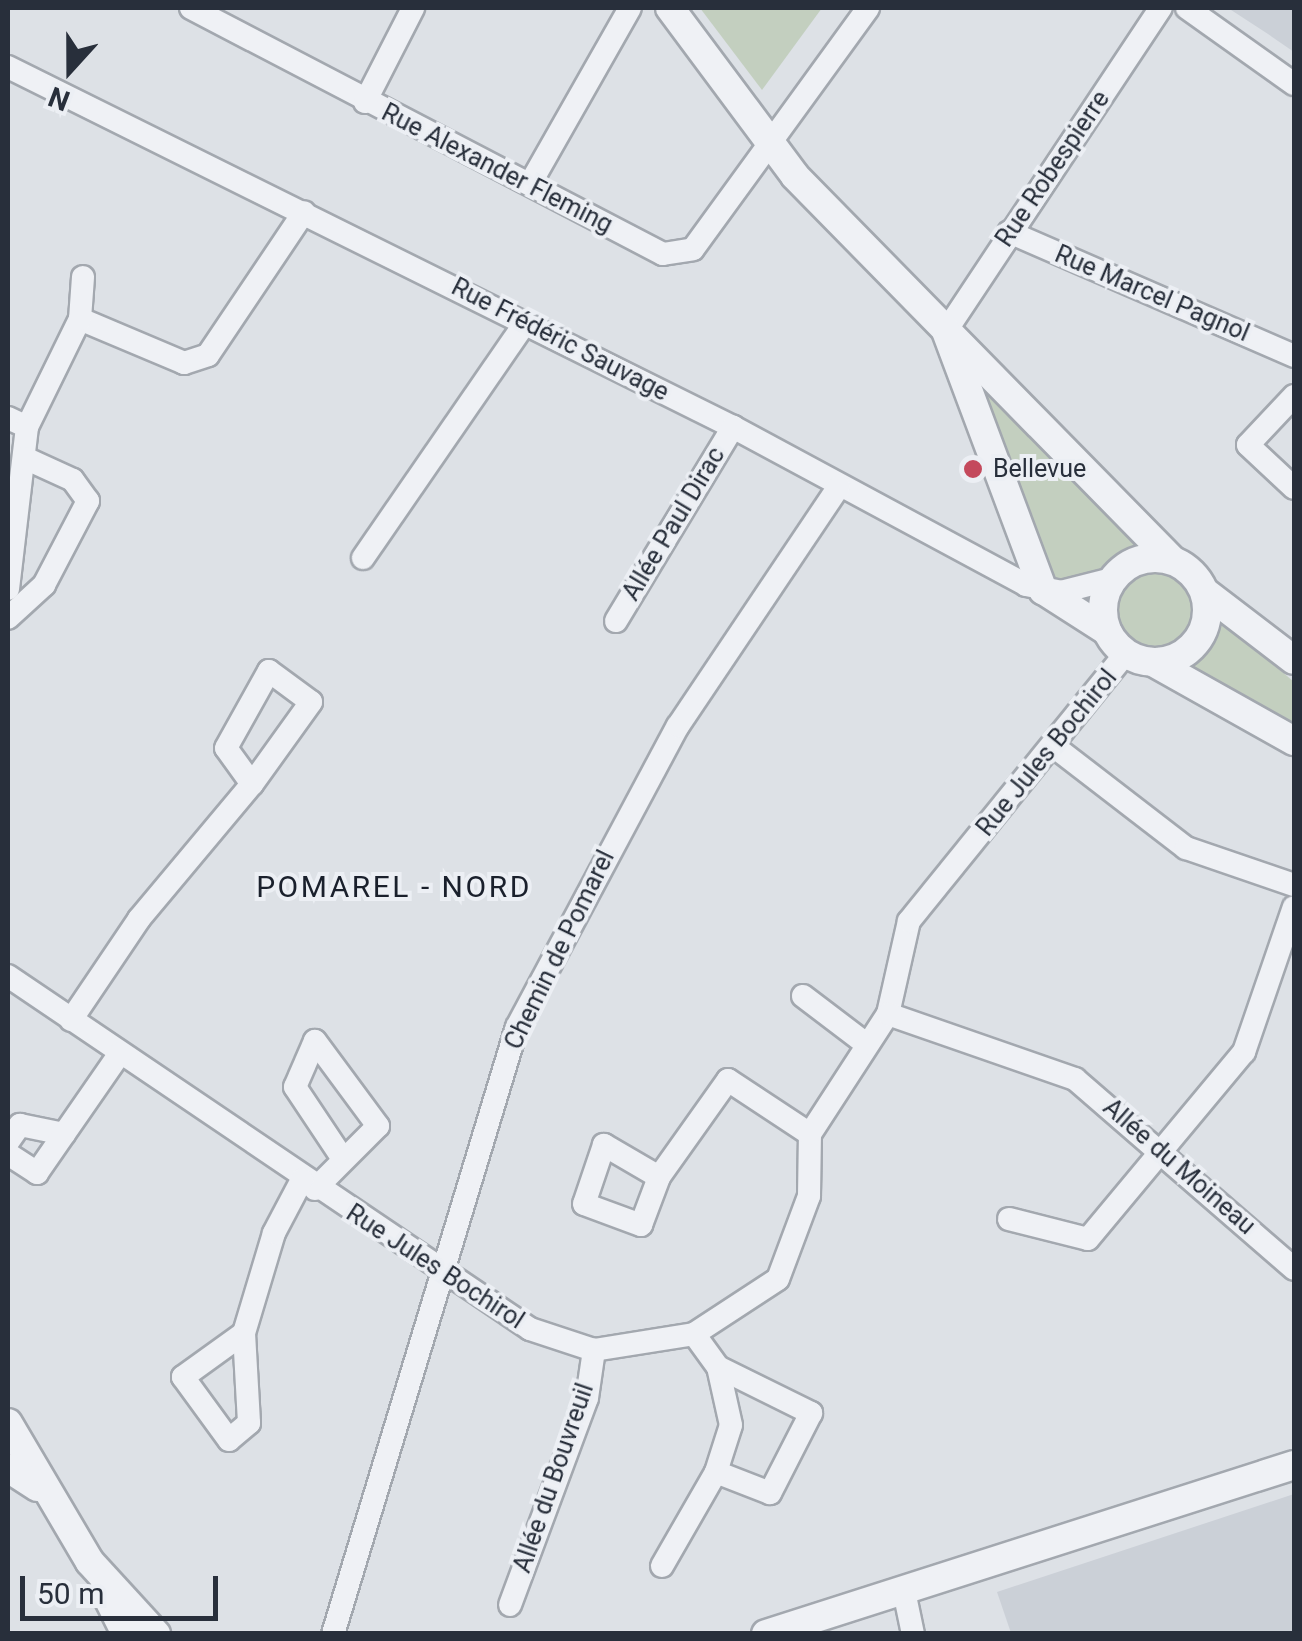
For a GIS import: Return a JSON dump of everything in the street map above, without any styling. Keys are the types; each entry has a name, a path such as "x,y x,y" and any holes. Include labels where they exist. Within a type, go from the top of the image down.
{"street":[{"name":"Rue Alexander Fleming","path":"191,8 663,254 693,248 868,8"},
{"path":"365,102 413,8"},
{"path":"530,184 630,8"},
{"path":"670,8 766,143 1204,592 1294,660"},
{"name":"Rue Robespierre","path":"946,331 1162,8"},
{"path":"1186,8 1294,84"},
{"name":"Rue Frédéric Sauvage","path":"8,67 733,427 1042,590"},
{"path":"80,320 184,363 208,355 304,212"},
{"name":"Rue Marcel Pagnol","path":"1010,232 1294,356"},
{"path":"8,589 24,458 17,422 80,320 83,277"},
{"path":"363,558 525,323"},
{"path":"946,331 1042,590 1107,631 1139,658 1294,740"},
{"path":"1294,396 1248,446 1294,488"},
{"name":"Allée Paul Dirac","path":"616,622 733,427"},
{"path":"8,618 44,585 88,501 74,480 24,458"},
{"name":"Chemin de Pomarel","path":"333,1634 436,1270 517,1027 678,726 840,486"},
{"path":"1042,590 1112,579 1139,560 1172,560"},
{"path":"1107,631 1112,579"},
{"path":"1139,658 1193,646 1206,621 1204,592"},
{"name":"Rue Jules Bochirol","path":"8,976 308,1185 530,1328 594,1350 694,1334 778,1279 809,1196 810,1134 888,1014 909,921 1056,748 1139,658"},
{"path":"72,1020 139,919 252,784 311,702 269,672 226,748 252,784"},
{"path":"1056,748 1186,848 1294,885"},
{"path":"1009,1219 1088,1239 1167,1150 1244,1052 1294,907"},
{"path":"803,996 866,1044"},
{"name":"Allée du Moineau","path":"888,1014 1075,1079 1167,1150 1294,1269"},
{"path":"244,1333 274,1233 308,1185 342,1159 378,1126 315,1040 296,1087 342,1159"},
{"path":"8,1154 37,1173 120,1053"},
{"path":"659,1177 728,1080 810,1134"},
{"path":"8,1142 20,1126 64,1134"},
{"path":"662,1566 716,1472 731,1424 718,1367 694,1334"},
{"name":"Allée du Bouvreuil","path":"510,1605 586,1398 594,1350"},
{"path":"716,1472 770,1493 811,1413 718,1367"},
{"path":"8,1424 29,1452 38,1487 90,1562 156,1634"},
{"path":"766,1634 1294,1465"},
{"path":"8,1468 38,1487"},
{"path":"90,1562 126,1634"},
{"path":"904,1591 913,1634"}],"shaded area":[{"path":"1228,8 1294,8 1294,52 1268,34"},
{"path":"1294,1494 1294,1633 1011,1633 997,1592"}],"green space":[{"path":"700,8 822,8 762,90"},
{"path":"990,391 1138,540 1131,555 1100,575 1052,581 977,405"},
{"path":"1156,569 1184,580 1195,608 1184,636 1156,647 1128,636 1117,608 1128,580"},
{"path":"1220,618 1294,682 1294,729 1189,671"}],"place":[{"name":"Bellevue","path":"973,469"}],"district":[{"name":"POMAREL - NORD","path":"394,887"}]}
